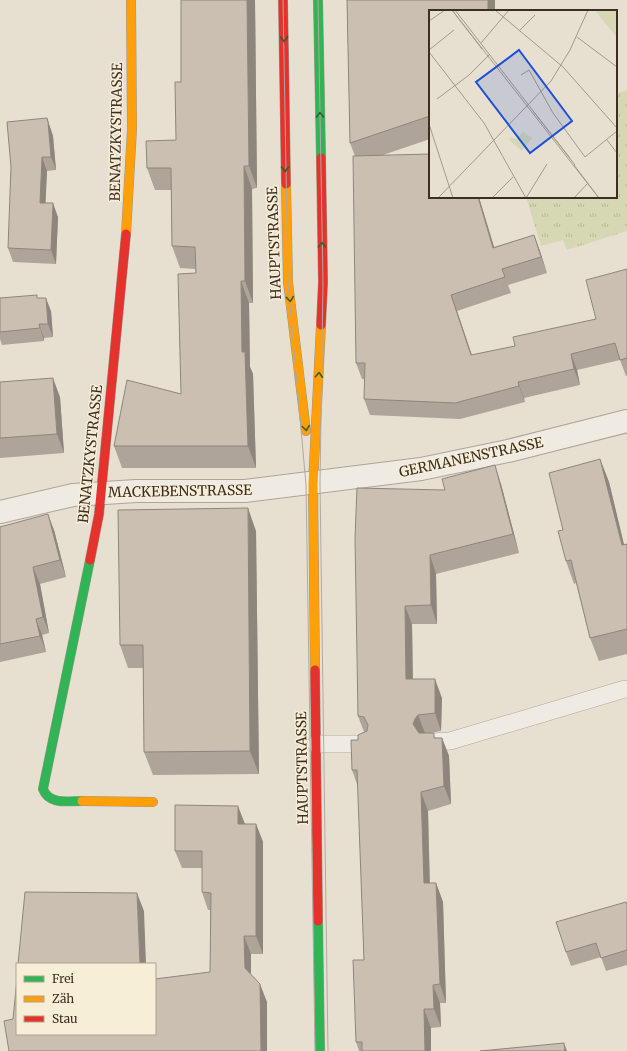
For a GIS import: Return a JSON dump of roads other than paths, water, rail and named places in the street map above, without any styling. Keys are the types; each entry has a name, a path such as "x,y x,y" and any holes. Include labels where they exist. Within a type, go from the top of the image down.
{"street":[{"name":"BENATZKYSTRASSE","path":"131,0 132,129 128,214 97,526 89,571 42,789 50,800 153,802"},
{"name":"HAUPTSTRASSE","path":"283,0 288,282 313,484"},
{"name":"HAUPTSTRASSE","path":"318,0 323,282 313,484 320,1051"},
{"name":"GERMANENSTRASSE","path":"313,484 421,469 459,462 627,421"},
{"name":"MACKEBENSTRASSE","path":"0,512 74,495 136,491 245,491 313,484"}],"lane":[{"path":"430,742 450,741 625,689"},
{"path":"316,744 365,744"}],"tram line":[{"path":"283,0 288,282 306,485 315,1051"},
{"path":"318,0 323,282 320,483 328,1051"}]}
